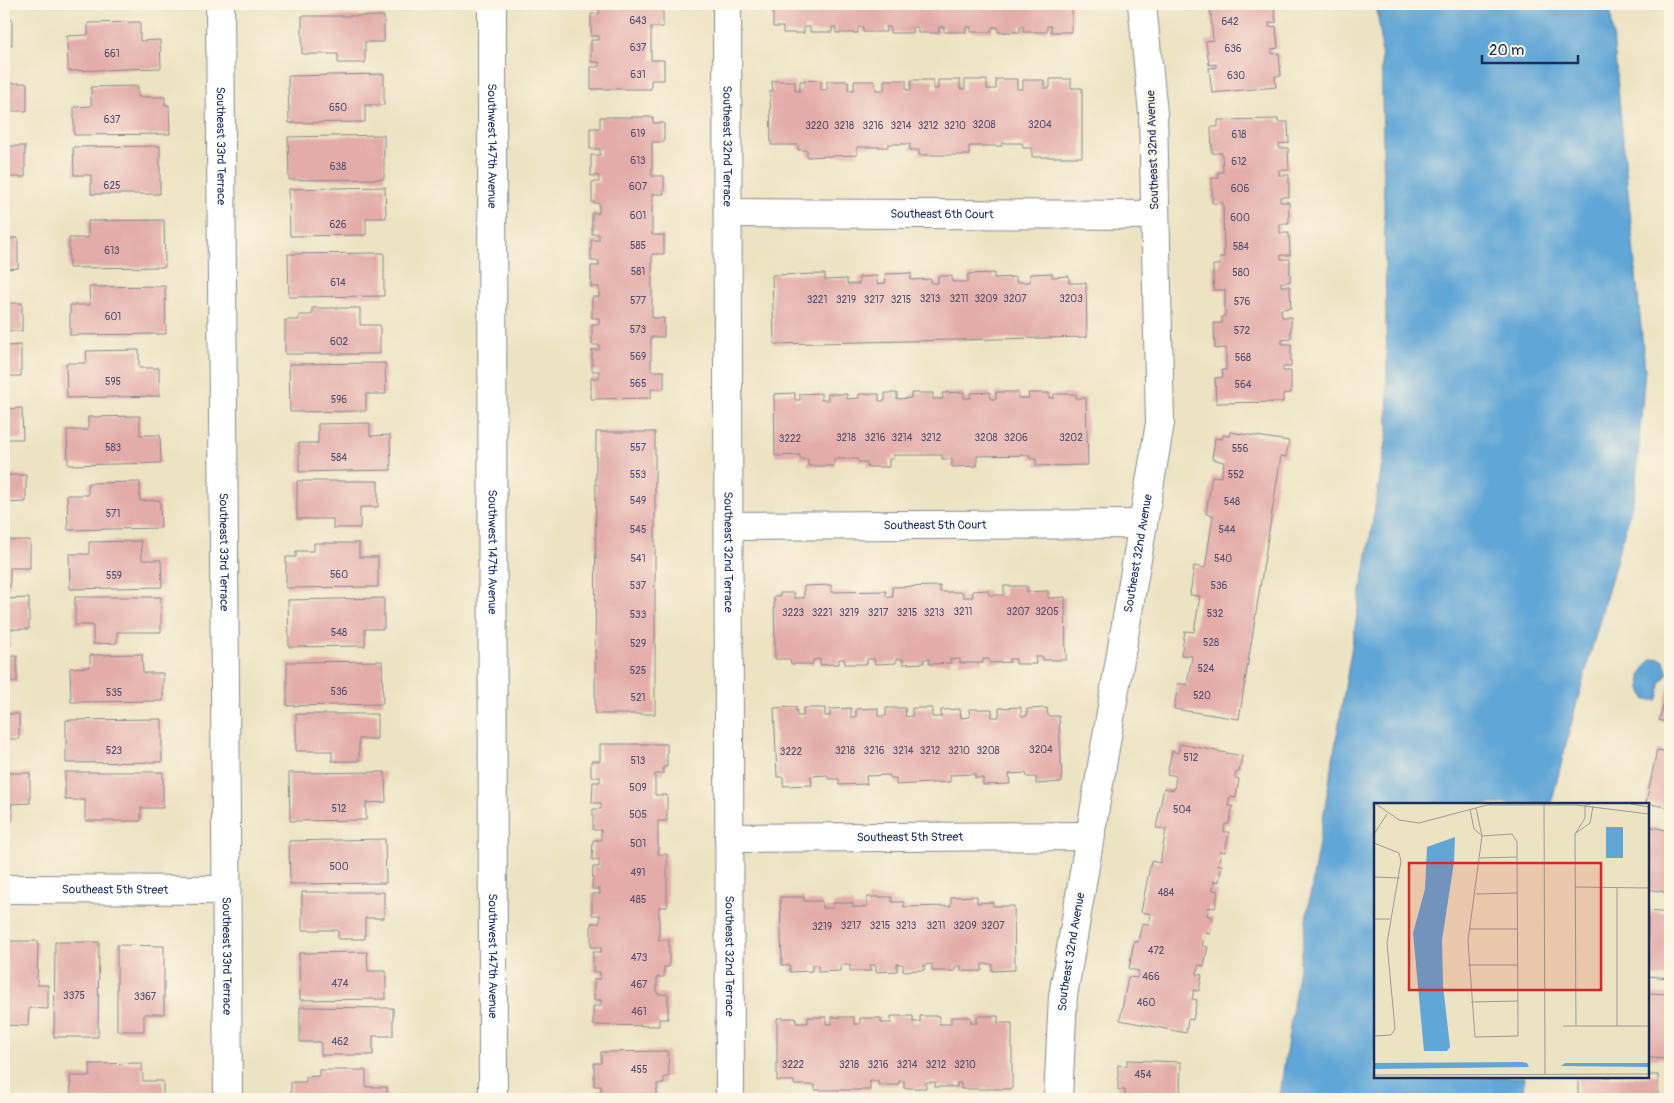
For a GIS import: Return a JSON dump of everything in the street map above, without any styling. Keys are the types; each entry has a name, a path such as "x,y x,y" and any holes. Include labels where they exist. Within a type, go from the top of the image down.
{"street":[{"name":"Southeast 33rd Terrace","path":"220,4 228,1099"},
{"name":"Southwest 147th Avenue","path":"492,4 493,1099"},
{"name":"Southeast 32nd Terrace","path":"727,4 730,1099"},
{"name":"Southeast 32nd Avenue","path":"1058,1099 1063,996 1160,423 1153,113 1142,4"},
{"name":"Southeast 6th Court","path":"728,213 1155,215"},
{"name":"Southeast 5th Court","path":"728,526 1143,524"},
{"name":"Southeast 5th Street","path":"729,838 1091,836"},
{"name":"Southeast 5th Street","path":"4,888 226,890"}],"water":[{"path":"1376,4 1610,4 1645,369 1635,493 1575,709 1551,803 1374,803 1374,1078 1524,1078 1523,1099 1279,1099 1306,920 1388,430 1381,38"},
{"path":"1659,658 1664,661 1668,672 1660,684 1657,700 1646,700 1641,689 1642,673 1652,659"}],"building":[{"path":"67,4 163,4 163,6 67,7"},
{"path":"591,4 651,4 651,8 663,8 663,27 651,27 651,60 664,60 664,80 651,80 651,89 591,89 591,67 599,67 599,62 591,62 591,40 599,40 599,36 591,36 591,14 599,14 599,9 591,9"},
{"path":"773,4 1072,4 1072,26 1071,32 1051,32 1051,26 1047,26 1047,32 1023,32 1023,26 1020,26 1020,32 998,32 998,27 992,27 992,32 971,32 971,27 966,27 966,32 944,32 944,27 939,27 939,33 918,33 918,27 913,27 913,33 890,33 890,27 886,27 886,32 863,32 863,27 858,27 858,33 836,33 836,27 832,27 832,32 810,32 810,27 804,27 804,33 783,33 783,27 773,27"},
{"path":"1210,4 1274,4 1276,22 1269,23 1269,27 1276,26 1278,48 1272,49 1272,54 1279,53 1281,76 1275,76 1276,87 1212,93 1209,68 1216,67 1216,64 1209,65 1206,41 1213,40"},
{"path":"302,16 384,16 384,42 365,42 365,63 338,63 338,54 302,54"},
{"path":"4,19 12,19 12,45 4,45"},
{"path":"140,22 140,41 160,40 161,68 68,71 67,36 88,35 88,23"},
{"path":"384,74 384,105 365,105 365,122 289,123 288,76"},
{"path":"996,79 1017,79 1017,89 1023,89 1023,80 1044,80 1044,88 1050,88 1050,79 1071,79 1071,88 1082,88 1082,157 1032,157 1032,148 1023,148 1022,143 1002,143 1002,146 969,146 969,155 919,155 919,150 910,150 910,144 888,144 888,147 857,147 857,155 807,157 807,150 798,150 798,145 771,145 770,91 773,91 772,81 795,81 795,91 800,91 800,81 821,80 821,90 827,90 827,81 848,81 848,90 854,90 854,81 875,81 876,90 884,90 884,80 906,80 906,90 911,90 911,80 933,80 933,89 938,89 938,80 960,80 960,89 965,89 965,80 987,80 987,89 996,89"},
{"path":"4,83 27,83 27,111 8,111 8,130 4,130"},
{"path":"138,86 138,97 165,97 165,105 169,105 170,134 74,135 74,107 91,106 91,87"},
{"path":"600,117 653,117 653,123 664,123 664,142 652,142 652,176 664,176 664,194 652,194 652,235 664,235 664,254 652,254 652,318 664,318 664,337 651,337 651,371 664,371 664,389 651,389 651,398 591,399 591,378 599,378 599,371 592,371 592,350 599,350 599,345 592,345 592,324 599,324 599,318 592,318 592,297 599,297 599,287 591,287 591,266 599,266 599,261 591,261 591,240 599,240 599,234 592,234 592,213 599,213 599,203 592,203 592,182 599,182 599,176 591,176 591,155 600,155 600,149 590,149 590,128 600,128"},
{"path":"1278,119 1278,122 1288,122 1289,143 1279,144 1279,148 1288,148 1289,170 1279,170 1279,175 1289,175 1289,197 1280,197 1280,202 1289,202 1289,224 1280,224 1280,233 1289,233 1290,255 1281,255 1281,259 1290,259 1290,282 1281,282 1281,286 1290,286 1291,308 1281,309 1282,317 1291,317 1291,339 1282,340 1282,344 1291,344 1291,367 1282,367 1283,371 1291,371 1291,393 1283,394 1283,402 1216,403 1215,378 1223,377 1222,370 1226,370 1226,348 1215,349 1214,323 1222,323 1222,317 1225,316 1225,290 1214,290 1213,265 1220,265 1220,257 1224,257 1223,203 1212,203 1212,178 1218,178 1218,172 1223,172 1222,153 1212,153 1211,127 1218,127 1218,120"},
{"path":"384,135 384,179 289,180 288,137"},
{"path":"4,146 25,146 25,177 6,177 6,194 4,194"},
{"path":"160,146 160,194 91,194 91,175 74,175 73,147"},
{"path":"385,187 386,218 366,218 366,235 290,236 289,189"},
{"path":"164,220 165,267 69,268 69,238 88,238 88,221"},
{"path":"4,238 18,238 18,268 4,269"},
{"path":"384,253 384,296 289,297 288,254"},
{"path":"911,273 911,280 931,279 931,283 938,283 938,276 952,276 952,282 968,282 968,274 994,273 994,278 1016,277 1016,282 1030,282 1030,274 1052,273 1052,277 1069,276 1069,283 1086,283 1087,337 774,344 772,275 825,274 825,280 847,279 847,284 859,284 859,277 877,276 877,284 886,283 885,274"},
{"path":"165,286 166,334 70,335 70,305 90,305 89,287"},
{"path":"4,303 22,303 22,331 4,331"},
{"path":"312,308 360,308 360,325 380,325 380,354 285,354 285,320 299,320 299,315 312,315"},
{"path":"21,345 21,376 4,376 4,346"},
{"path":"139,350 139,368 159,368 159,396 67,398 66,363 87,363 86,351"},
{"path":"385,363 386,394 366,394 366,411 290,412 289,364"},
{"path":"964,392 964,398 971,398 970,393 990,392 991,399 996,399 996,392 1018,392 1018,398 1029,398 1028,393 1049,393 1049,398 1054,398 1054,394 1076,394 1076,398 1086,398 1088,465 1036,466 1036,459 1030,459 1030,455 977,456 977,466 952,467 952,459 942,459 942,455 893,455 893,459 889,459 889,467 867,467 867,462 858,462 858,459 834,459 834,466 808,466 808,459 800,459 800,455 775,456 774,394 795,393 795,400 800,400 800,394 821,393 821,400 828,400 828,394 847,394 847,399 859,398 859,394 879,394 879,401 885,401 885,393 897,393 897,399 911,398 911,393 933,393 933,399 943,399 942,393"},
{"path":"22,408 23,439 4,439 4,409"},
{"path":"140,416 140,435 160,435 161,463 68,465 67,430 88,430 88,417"},
{"path":"370,423 370,436 390,435 391,470 299,472 299,443 318,443 318,424"},
{"path":"596,432 655,432 655,714 595,714"},
{"path":"1230,432 1289,441 1286,457 1281,456 1239,719 1174,709 1178,683 1187,685 1192,656 1181,655 1185,631 1194,632 1200,596 1190,595 1194,566 1205,568 1213,515 1206,514 1212,476 1221,477 1224,462 1212,459 1215,438 1222,439 1223,435 1229,436"},
{"path":"4,475 26,475 26,502 6,503 6,522 4,522"},
{"path":"297,481 378,481 378,507 360,507 360,528 333,528 333,519 297,519"},
{"path":"140,482 140,501 160,500 161,528 68,530 67,495 88,495 88,483"},
{"path":"4,540 30,540 30,568 10,568 10,587 4,587"},
{"path":"141,541 142,560 161,560 162,587 70,589 69,554 89,554 89,542"},
{"path":"314,543 359,543 359,557 378,557 378,587 286,588 286,557 296,557 296,551 314,551"},
{"path":"831,585 831,592 886,591 886,597 893,597 892,587 940,586 940,592 963,592 963,597 973,597 972,591 988,590 989,595 1004,595 1004,586 1027,586 1027,592 1048,591 1048,598 1065,597 1066,660 1043,660 1043,657 1035,657 1036,664 1016,664 1016,659 1009,659 1010,662 990,663 989,659 983,659 983,663 960,663 960,659 950,659 951,663 929,664 929,659 924,659 924,663 903,664 903,659 896,659 896,663 875,664 874,659 867,659 867,664 845,664 844,659 839,659 839,664 820,665 820,659 813,660 813,664 791,664 790,659 775,659 774,596 780,596 780,593 794,593 794,598 804,598 804,586"},
{"path":"75,597 161,597 161,632 117,632 117,643 93,644 93,625 75,625"},
{"path":"29,598 29,629 10,629 10,646 4,646 4,599"},
{"path":"384,598 384,629 365,629 365,646 289,647 288,600"},
{"path":"142,654 143,673 163,673 163,701 71,702 70,668 90,667 90,655"},
{"path":"4,656 17,656 17,682 4,682"},
{"path":"382,661 383,704 287,706 287,662"},
{"path":"1670,683 1670,724 1659,720"},
{"path":"796,707 797,716 803,716 803,708 825,708 825,716 830,716 830,709 851,708 851,717 856,717 856,709 878,708 878,716 886,716 886,708 905,708 906,717 912,716 912,708 932,708 932,717 941,717 941,710 960,709 961,718 970,717 969,709 992,709 992,717 999,717 999,708 1021,707 1021,716 1027,716 1027,709 1047,708 1048,716 1059,716 1062,782 1036,784 1036,777 1027,777 1026,773 1009,774 1010,784 983,785 983,778 975,778 975,774 950,775 950,782 896,785 896,778 890,778 890,775 866,776 867,784 839,785 839,779 828,779 828,775 811,776 812,785 783,786 783,777 777,777 774,708"},
{"path":"4,714 19,714 19,739 4,739"},
{"path":"296,714 377,714 377,739 359,739 359,761 332,761 332,751 296,751"},
{"path":"162,719 162,762 66,763 66,720"},
{"path":"600,744 667,744 667,767 663,767 663,774 655,774 655,795 667,795 667,821 658,821 658,854 667,854 667,907 659,907 659,940 669,940 669,967 664,967 664,977 657,977 657,994 668,994 668,1019 659,1019 659,1026 593,1025 593,1006 601,1006 601,1000 594,1000 594,979 600,979 600,972 593,972 593,952 601,952 601,947 591,947 591,923 600,923 600,915 592,915 592,894 600,894 600,889 592,889 593,867 599,867 599,860 592,860 593,840 601,840 601,830 593,830 593,809 601,809 601,803 592,803 593,782 600,782 600,777 591,777 591,761 600,761"},
{"path":"1180,744 1242,756 1239,772 1236,772 1235,778 1239,779 1236,798 1230,797 1228,806 1233,806 1229,824 1225,824 1224,832 1229,832 1225,852 1221,851 1218,865 1222,865 1219,882 1214,881 1213,890 1218,891 1215,908 1209,907 1207,916 1213,917 1210,934 1205,933 1202,946 1208,947 1204,966 1199,965 1197,974 1202,975 1199,991 1194,990 1192,999 1197,1000 1193,1020 1188,1019 1186,1033 1120,1020 1128,977 1137,978 1139,971 1129,969 1134,941 1138,942 1142,923 1149,924 1151,914 1141,912 1151,861 1160,863 1166,829 1156,828 1164,788 1174,790 1176,776 1167,774 1172,751 1178,753"},
{"path":"1657,750 1670,752 1670,808 1646,803"},
{"path":"65,772 163,772 163,808 141,808 141,821 85,821 85,800 65,800"},
{"path":"385,772 386,802 366,803 366,820 290,821 289,773"},
{"path":"4,773 30,773 30,803 11,804 12,821 4,821"},
{"path":"1649,826 1670,831 1670,893 1649,889"},
{"path":"385,839 386,883 290,884 289,841"},
{"path":"302,892 384,892 384,918 365,918 365,939 338,939 338,930 302,930"},
{"path":"977,896 977,903 993,902 993,906 1014,906 1015,970 992,971 992,964 982,964 982,971 961,971 961,966 955,966 955,971 932,971 932,964 924,965 924,970 903,971 903,964 897,964 897,971 876,972 876,965 870,965 870,971 850,971 850,965 840,965 840,971 818,972 818,965 812,965 812,971 790,972 790,965 782,965 780,897 804,897 804,901 822,901 822,908 833,908 833,903 853,903 853,907 867,907 867,897 892,897 892,902 904,902 904,907 951,906 951,897"},
{"path":"1649,911 1670,913 1670,978 1649,976"},
{"path":"4,941 38,941 37,985 48,985 48,1009 29,1008 28,1026 4,1025"},
{"path":"55,942 99,942 98,1037 54,1037"},
{"path":"117,945 164,946 164,1014 144,1014 144,1031 117,1031"},
{"path":"367,952 368,971 386,971 386,999 300,1000 299,953"},
{"path":"1649,993 1670,994 1670,1059 1649,1058"},
{"path":"300,1007 393,1008 393,1036 373,1036 373,1055 321,1055 321,1042 300,1042"},
{"path":"891,1016 913,1016 913,1022 920,1022 920,1016 939,1016 939,1024 951,1024 951,1017 971,1017 971,1023 977,1023 977,1016 998,1016 998,1023 1012,1023 1012,1089 961,1089 961,1083 957,1083 957,1087 935,1087 935,1082 926,1082 926,1088 904,1088 904,1081 899,1081 899,1085 878,1085 878,1081 870,1081 870,1090 815,1090 815,1085 794,1085 794,1081 777,1081 777,1018 796,1018 796,1023 808,1023 808,1017 826,1017 826,1024 832,1024 832,1017 854,1017 854,1024 860,1024 860,1018 881,1018 881,1023 891,1023"},
{"path":"668,1051 669,1077 664,1077 664,1084 657,1084 657,1099 594,1099 594,1093 601,1092 601,1086 594,1086 594,1063 601,1063 601,1052"},
{"path":"1127,1060 1181,1062 1180,1099 1125,1099 1125,1090 1118,1090 1118,1065 1127,1066"},
{"path":"142,1063 143,1081 163,1081 163,1099 71,1099 70,1076 90,1076 90,1064"},
{"path":"319,1070 366,1070 366,1087 387,1087 387,1099 291,1099 291,1082 306,1082 306,1077 319,1076"},
{"path":"1649,1075 1658,1075 1658,1099 1578,1099 1578,1078 1649,1078"}]}
